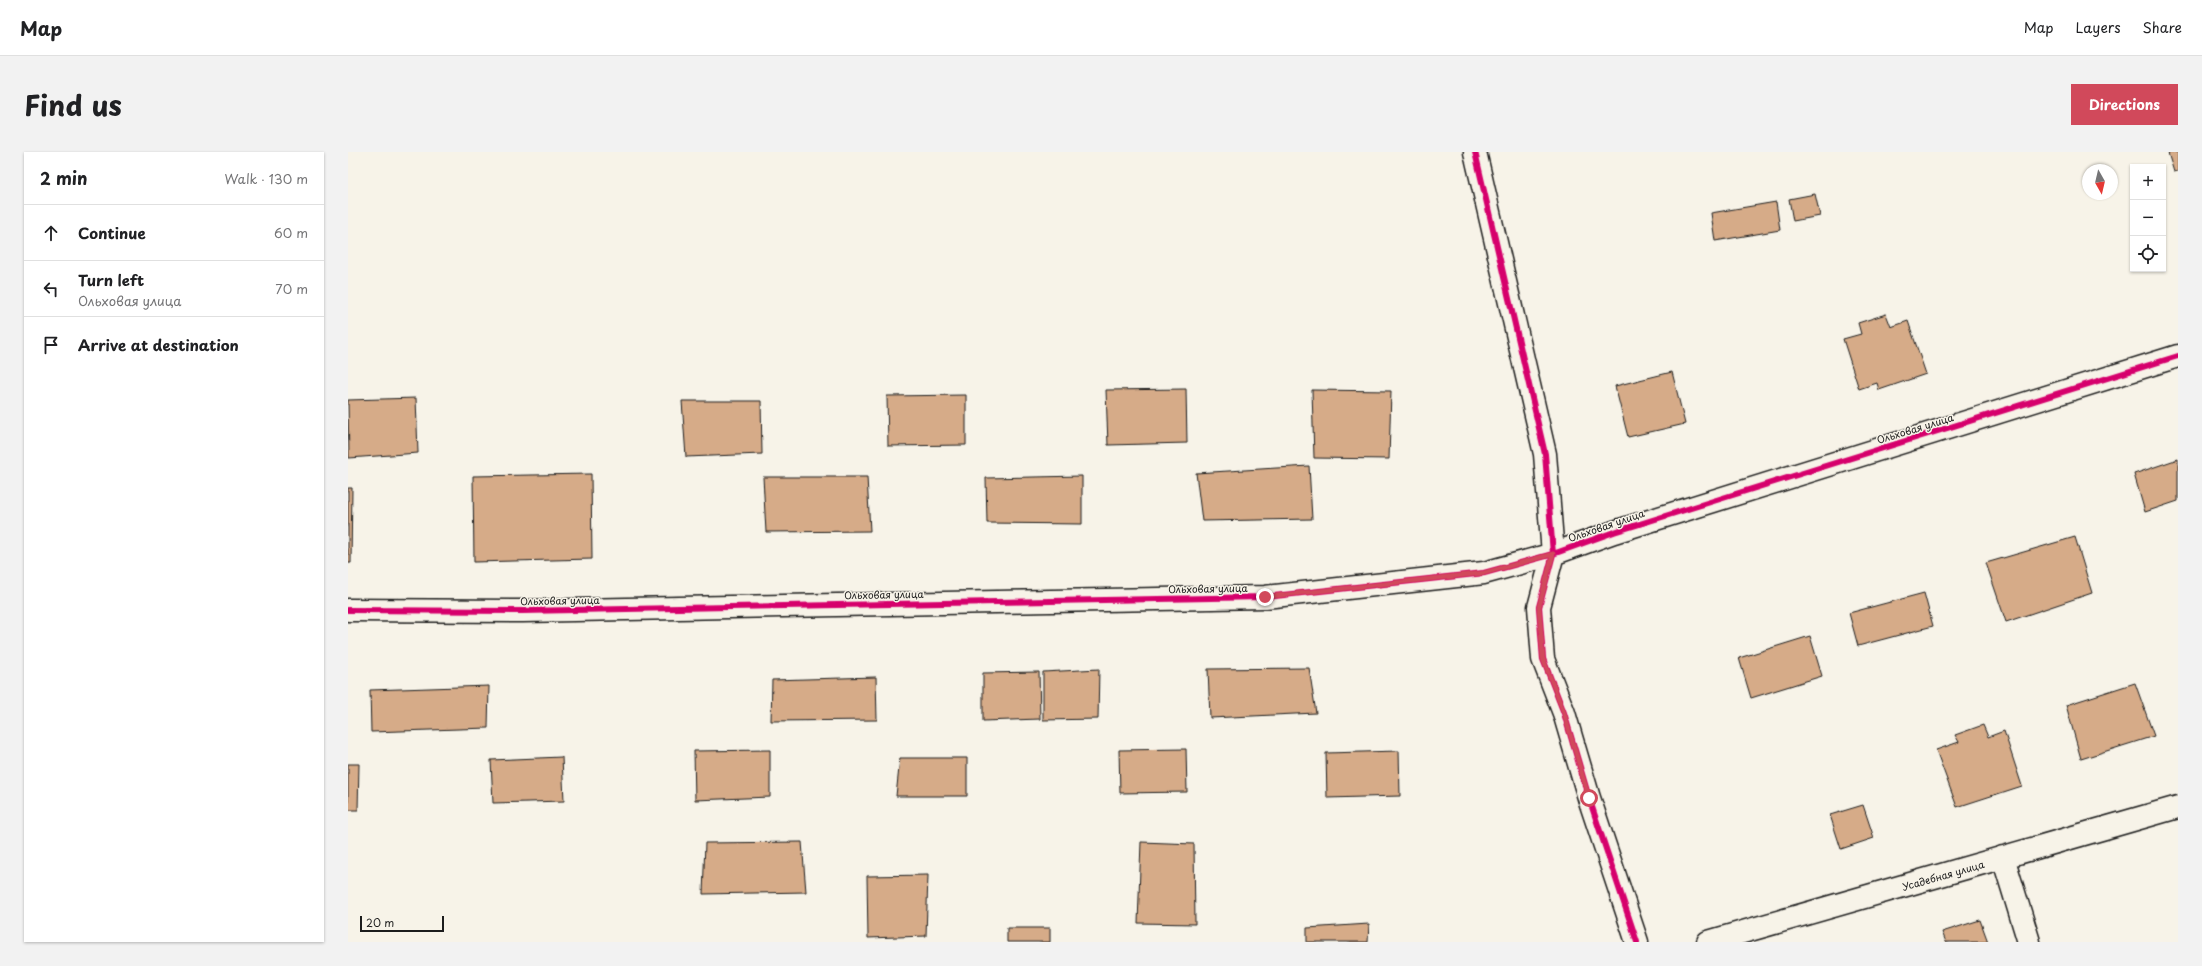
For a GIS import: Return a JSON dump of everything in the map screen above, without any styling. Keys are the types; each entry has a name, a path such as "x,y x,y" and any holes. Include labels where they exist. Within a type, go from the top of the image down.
{"street":[{"path":"1475,152 1545,454 1553,554 1539,607 1543,659 1564,713 1589,798 1637,942"},
{"name":"Ольховая улица","path":"348,610 523,611 1265,597 1484,573 1553,554 1614,532 2178,356"},
{"name":"Усадебная улица","path":"1708,942 2178,807"},
{"path":"2003,857 2029,942"}],"building":[{"path":"2178,152 2178,171 2174,172 2168,153"},
{"path":"1815,194 1820,216 1793,221 1789,199"},
{"path":"1776,202 1780,230 1715,241 1711,213"},
{"path":"1886,314 1891,327 1908,321 1926,374 1879,390 1877,383 1859,389 1843,339 1861,334 1858,323"},
{"path":"1672,372 1685,424 1628,437 1615,386"},
{"path":"1186,389 1187,443 1108,445 1106,390"},
{"path":"1312,390 1391,391 1389,459 1314,458"},
{"path":"966,395 966,445 888,446 887,396"},
{"path":"416,398 418,453 349,458 348,400"},
{"path":"682,401 761,401 762,454 686,457"},
{"path":"2178,459 2178,501 2145,512 2134,474"},
{"path":"1309,466 1312,519 1202,521 1196,473"},
{"path":"591,474 592,559 474,562 473,476"},
{"path":"1082,476 1082,524 987,523 986,478"},
{"path":"763,477 867,477 870,531 766,532"},
{"path":"348,488 352,488 351,563 348,563"},
{"path":"2075,537 2092,593 2006,622 1986,563"},
{"path":"1924,593 1933,626 1858,646 1849,613"},
{"path":"1810,636 1822,676 1751,698 1739,658"},
{"path":"1309,668 1316,713 1210,718 1208,669"},
{"path":"1099,669 1098,719 1043,720 1043,672"},
{"path":"1039,672 1040,719 983,721 983,673"},
{"path":"876,677 877,720 771,721 772,680"},
{"path":"2135,683 2154,736 2081,759 2066,705"},
{"path":"489,686 488,728 371,732 370,690"},
{"path":"1983,725 1988,737 2004,731 2022,786 1957,807 1936,750 1959,742 1955,735"},
{"path":"1186,749 1187,792 1120,793 1119,750"},
{"path":"770,750 770,797 695,800 694,751"},
{"path":"1399,751 1400,796 1327,798 1326,753"},
{"path":"562,757 564,801 493,803 491,760"},
{"path":"900,758 967,758 967,796 896,796"},
{"path":"348,764 359,764 358,810 348,810"},
{"path":"1863,805 1874,838 1841,849 1830,815"},
{"path":"802,842 806,892 703,894 705,843"},
{"path":"1141,842 1194,844 1195,924 1138,923"},
{"path":"928,875 926,936 868,938 867,876"},
{"path":"1980,920 1988,942 1946,942 1942,932"},
{"path":"1369,924 1368,942 1307,942 1307,928"},
{"path":"1007,928 1050,928 1050,942 1007,942"}],"cycle path":[{"path":"1475,152 1545,454 1553,554 1539,607 1543,659 1564,713 1589,798 1637,942"},
{"path":"348,610 523,611 1265,597 1484,573 1553,554 1614,532 2178,356"}],"route":[{"path":"1265,597 1484,573 1553,554 1539,607 1543,659 1564,713 1589,798"}]}
